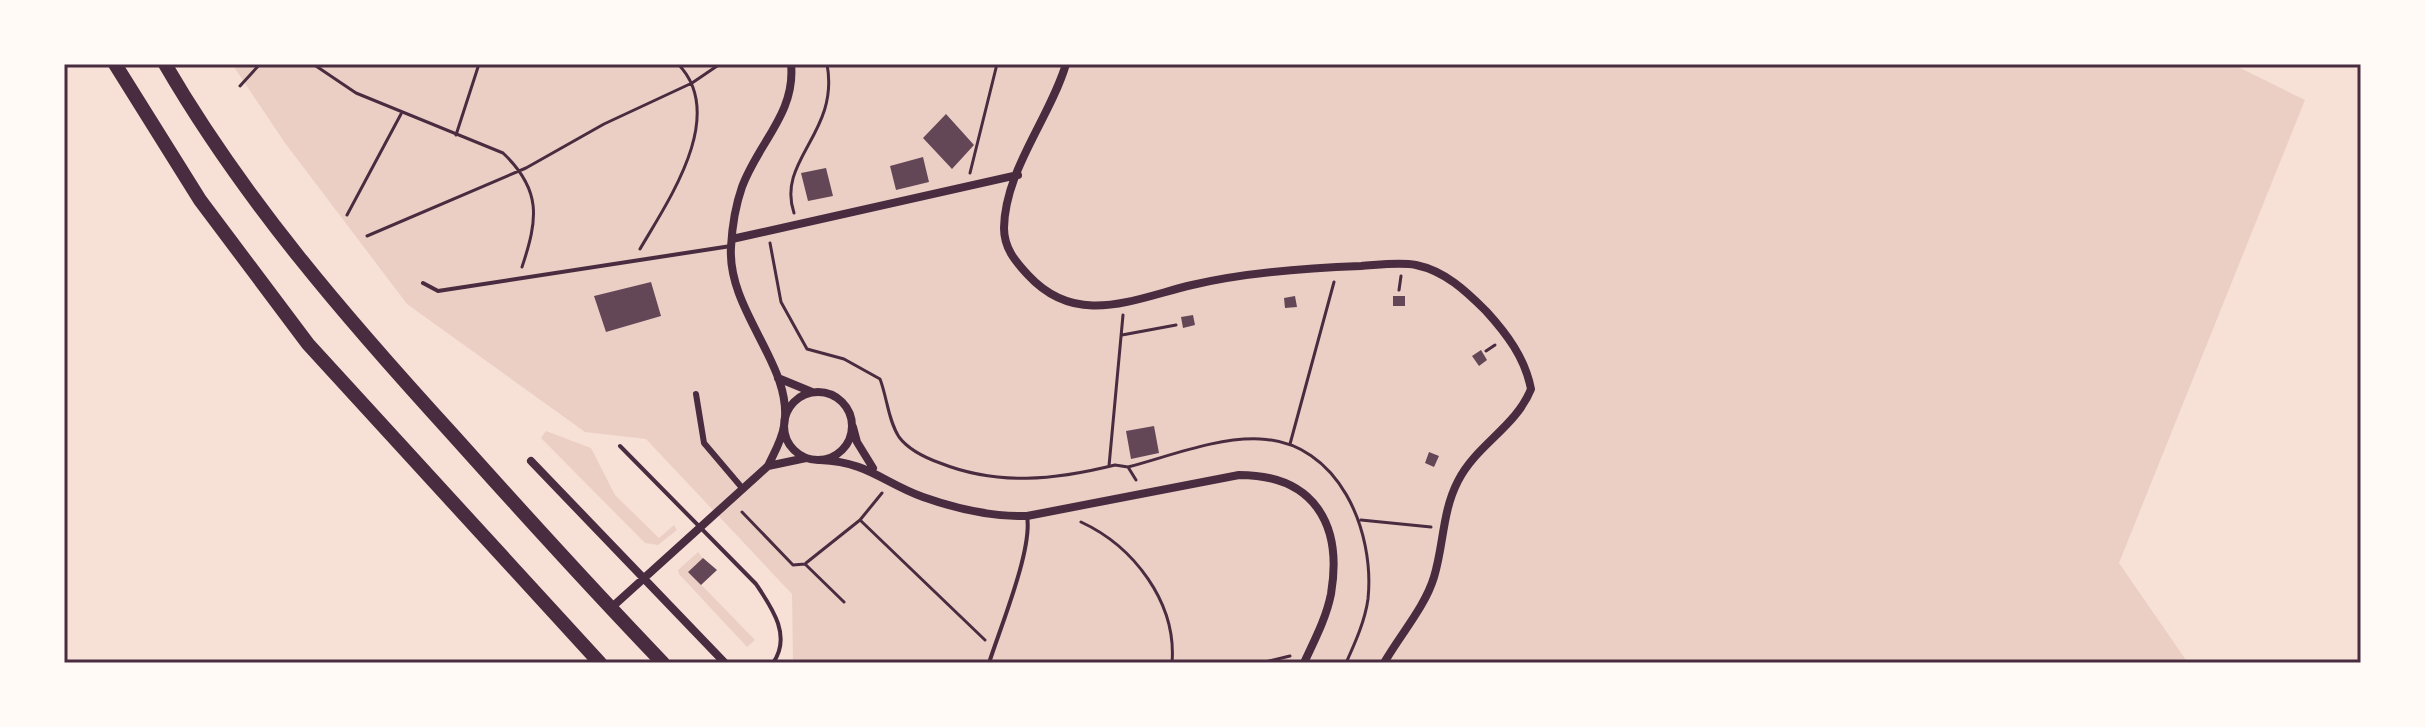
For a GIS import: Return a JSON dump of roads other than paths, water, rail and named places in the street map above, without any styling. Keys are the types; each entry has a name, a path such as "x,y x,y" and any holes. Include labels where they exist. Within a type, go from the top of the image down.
{"main road":[{"path":"115,64 200,200 300,333 365,409 600,663"},
{"path":"165,64 194,112 349,322 663,663"}],"street":[{"path":"791,64 793,83 785,109 743,186 731,242 733,277 743,310 777,378 791,446 809,458"},
{"path":"1066,64 1054,100 1007,201 1004,231 1010,257 1037,285 1059,299 1102,308 1192,285 1296,270 1415,265 1460,285 1500,327 1518,353 1531,389 1523,409 1460,477 1445,511 1435,575 1384,663"},
{"path":"731,242 1018,175"},
{"path":"777,378 812,392 835,396 849,412 857,442 876,472"},
{"path":"611,608 768,466 793,404 812,392"},
{"path":"696,394 704,443 743,489"},
{"path":"820,460 831,458 847,444 852,423"},
{"path":"768,466 809,458 852,463 921,496 1000,517 1027,516 1239,475 1262,475 1287,482 1308,494 1330,536 1332,551 1331,595 1321,627 1304,663"},
{"path":"531,461 725,663"}],"lane":[{"path":"423,283 438,291 634,261 731,242"},
{"path":"620,446 756,584 774,610 781,645 773,663"},
{"path":"989,663 1024,551 1029,529 1027,516"}]}
